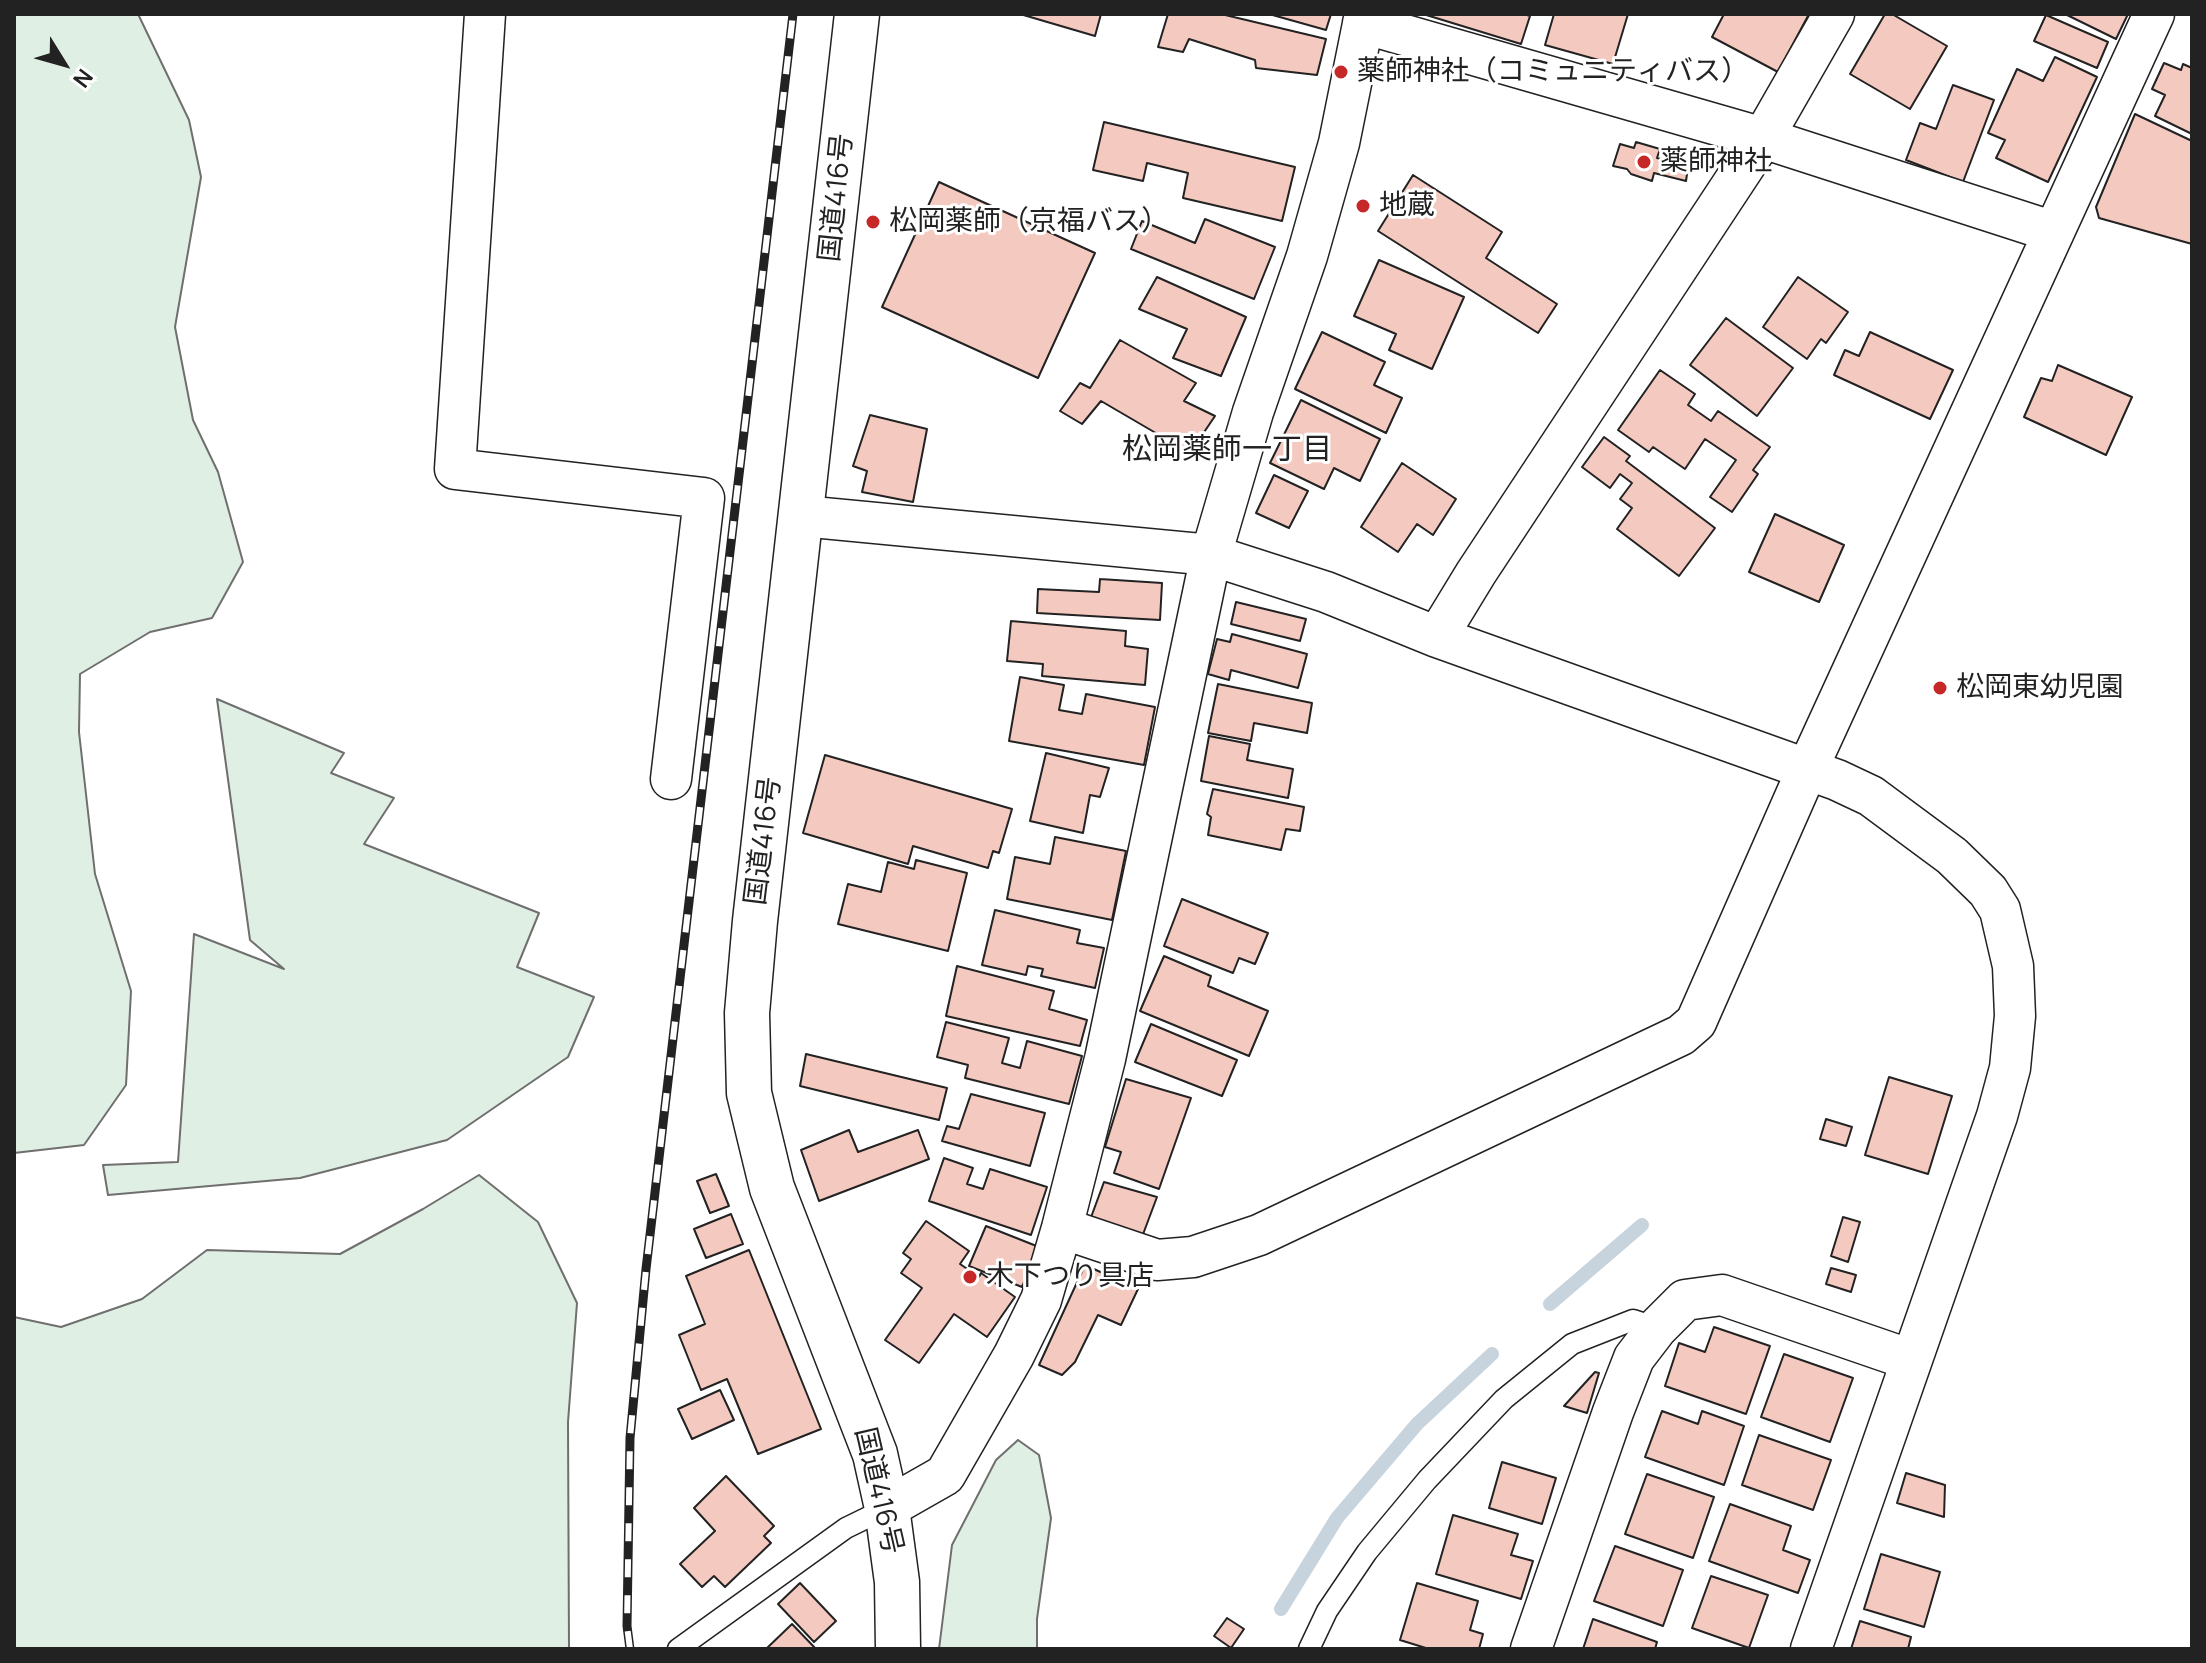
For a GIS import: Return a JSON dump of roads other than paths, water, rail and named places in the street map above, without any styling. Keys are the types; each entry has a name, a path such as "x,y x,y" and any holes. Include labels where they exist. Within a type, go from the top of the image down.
{"highway":[{"name":"国道416号","path":"857,14 755,921 747,1013 749,1093 772,1188 875,1454 887,1508 897,1582 898,1649"}],"street":[{"path":"485,14 455,469 704,498 671,779"},
{"path":"1437,637 1763,138 1834,14"},
{"path":"1062,1228 1157,1260 1193,1257 1259,1235 1681,1035 1696,1022 1807,770 2154,14"},
{"path":"887,1508 945,1475 1014,1355 1041,1300 1105,1059 1211,555 1253,412 1311,242 1339,143 1364,18 1763,138 2054,232"},
{"path":"802,516 1211,555 1326,592 1437,637 1837,780 1871,796 1952,856 1988,891 2000,910 2013,966 2015,1016 2010,1068 1997,1116 1811,1649"},
{"path":"1531,1649 1634,1358 1657,1328 1685,1300 1722,1295 1911,1360"}],"lane":[{"path":"1309,1649 1327,1611 1367,1552 1427,1480 1504,1399 1572,1344 1633,1320 1657,1328"},
{"path":"678,1649 846,1528 887,1508"}],"waterway":[{"path":"1550,1304 1642,1225"},
{"path":"1281,1609 1337,1518 1417,1424 1492,1354"}],"railway":[{"path":"630,1649 627,1626 630,1438 646,1269 793,14"}],"place":[{"name":"薬師神社（コミュニティバス）","path":"1341,72"},
{"name":"薬師神社","path":"1644,162"},
{"name":"地蔵","path":"1363,206"},
{"name":"松岡薬師（京福バス）","path":"873,222"},
{"name":"松岡東幼児園","path":"1940,688"},
{"name":"木下つり具店","path":"970,1277"}],"district":[{"name":"松岡薬師一丁目","path":"1227,451"}]}
